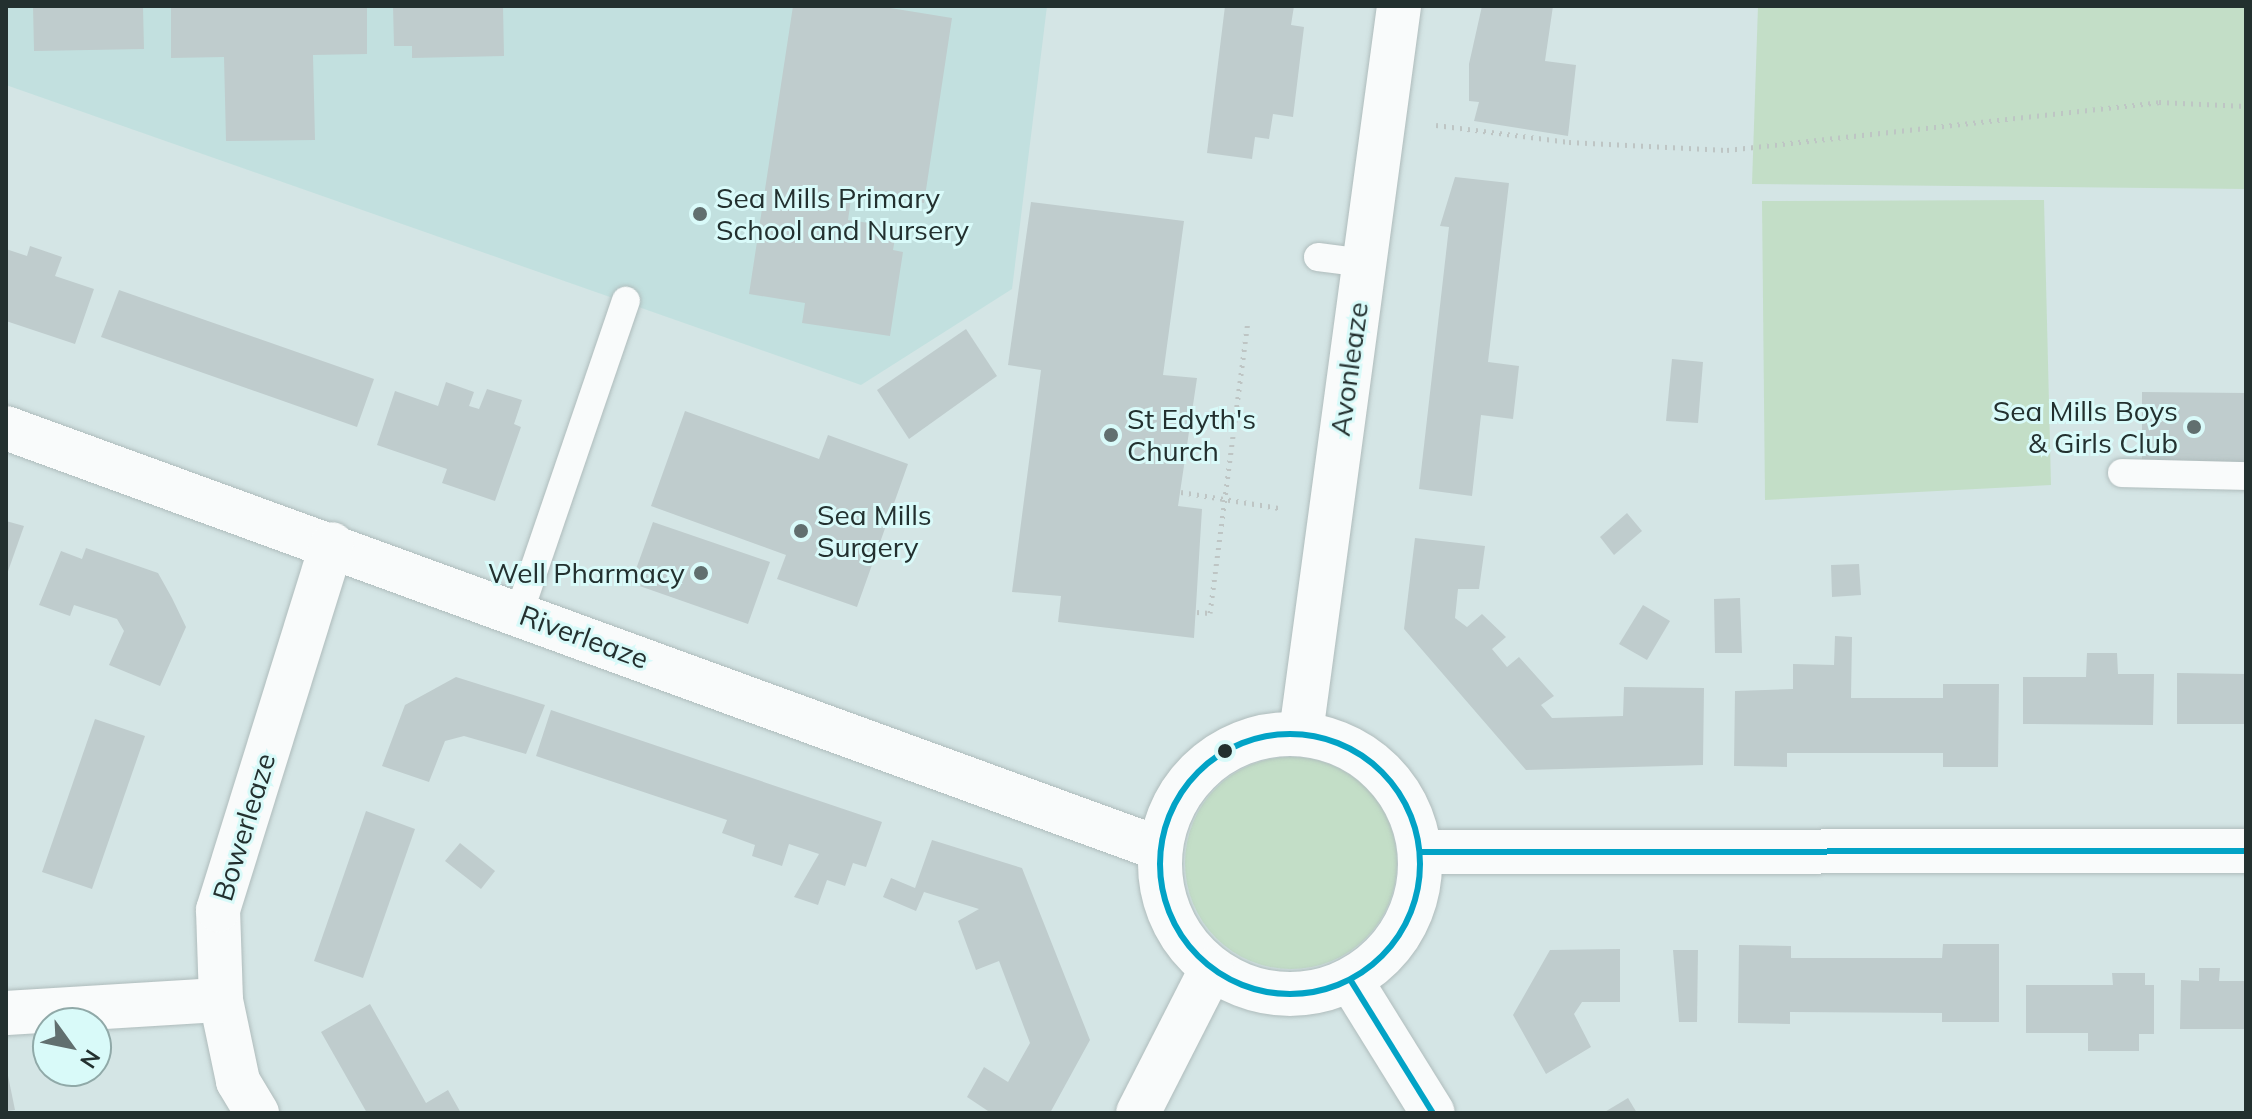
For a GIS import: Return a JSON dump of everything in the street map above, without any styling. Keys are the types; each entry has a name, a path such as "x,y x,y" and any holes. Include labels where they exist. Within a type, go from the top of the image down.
{"street":[{"name":"Avonleaze","path":"1301,733 1328,514 1399,6"},
{"name":"Riverleaze","path":"6,428 332,544 1160,849"},
{"name":"Bowerleaze","path":"257,1113 238,1081 221,1000 218,910 332,544"},
{"path":"1301,733 1337,741 1395,784 1421,852 1419,891 1405,927 1351,981 1279,995 1211,970 1180,936 1163,894 1160,849 1171,810 1193,776 1224,751 1261,736 1301,733"},
{"path":"1421,852 2246,851"},
{"path":"1138,1113 1211,970"},
{"path":"1351,981 1433,1113"},
{"path":"6,1013 221,1000"}],"lane":[{"path":"1318,257 1364,263"},
{"path":"519,613 626,301"},
{"path":"2122,473 2246,476"}],"path":[{"path":"1384,117 1569,142 1727,150 2159,102 2246,106"},
{"path":"1197,612 1210,613 1248,322"},
{"path":"1181,492 1328,514"}],"shaded area":[{"name":"Sea Mills Primary School and Nursery","path":"6,6 1047,6 1012,289 861,385 6,85"}],"green space":[{"path":"1758,6 2246,6 2246,189 1752,184"},
{"path":"2044,200 2051,485 1765,500 1762,201"},
{"path":"1291,757 1332,765 1366,788 1389,822 1397,863 1389,904 1366,938 1332,961 1291,969 1250,961 1216,938 1193,904 1185,863 1193,822 1216,788 1250,765"}],"building":[{"path":"33,6 143,6 144,49 34,51"},
{"path":"171,6 367,6 367,54 313,55 315,140 226,141 224,57 171,58"},
{"path":"393,6 503,6 504,56 412,58 412,46 394,46"},
{"path":"793,6 878,6 952,18 924,203 852,192 848,220 897,227 893,250 903,252 890,336 802,323 805,303 749,294"},
{"path":"1225,6 1294,6 1291,25 1304,27 1293,117 1273,114 1269,139 1255,137 1252,159 1207,153"},
{"path":"1482,6 1553,6 1545,61 1576,65 1568,136 1474,121 1479,102 1469,101 1469,64"},
{"path":"1455,177 1509,183 1488,362 1519,366 1513,419 1481,415 1472,496 1419,489 1449,227 1440,226"},
{"name":"St Edyth's Church","path":"1031,202 1184,221 1163,375 1197,378 1178,506 1202,509 1194,638 1058,622 1061,596 1012,592 1041,370 1008,365"},
{"path":"30,246 62,257 55,276 94,289 75,344 6,321 6,249 27,256"},
{"path":"119,290 374,379 357,427 101,337"},
{"path":"966,329 997,376 909,439 877,390"},
{"path":"1672,359 1703,362 1698,423 1666,421"},
{"path":"446,382 474,392 469,406 479,409 487,389 522,400 514,424 521,427 495,501 442,483 447,469 377,445 395,391 438,406"},
{"name":"Sea Mills Boys & Girls Club","path":"2142,392 2246,393 2246,462 2142,462"},
{"name":"Sea Mills Surgery","path":"685,411 819,459 828,435 908,464 857,607 777,579 786,555 651,506"},
{"path":"1627,513 1642,531 1614,555 1600,537"},
{"path":"6,521 24,526 6,577"},
{"name":"Well Pharmacy","path":"653,522 770,562 748,624 631,583"},
{"path":"1415,538 1485,546 1479,589 1458,589 1455,618 1467,627 1482,614 1506,637 1492,649 1507,667 1519,657 1554,696 1541,705 1552,718 1623,716 1624,687 1704,688 1703,765 1526,770 1404,629"},
{"path":"86,548 158,573 172,598 186,627 160,686 109,665 124,631 117,619 74,605 70,616 39,605 61,551 82,559"},
{"path":"1859,564 1861,595 1832,597 1831,565"},
{"path":"1740,598 1742,653 1715,653 1714,599"},
{"path":"1643,605 1670,621 1647,660 1619,644"},
{"path":"1835,636 1852,637 1851,698 1943,698 1943,684 1999,684 1998,767 1943,767 1943,753 1787,753 1787,767 1734,766 1735,691 1793,689 1793,664 1834,665"},
{"path":"2087,653 2117,653 2118,674 2154,674 2153,725 2023,724 2023,677 2086,677"},
{"path":"2177,673 2246,674 2246,724 2177,724"},
{"path":"456,677 545,705 526,754 464,736 445,741 429,782 382,766 405,705"},
{"path":"551,710 882,822 866,867 853,863 845,886 827,880 818,905 794,897 819,854 789,844 782,866 752,856 755,845 722,833 727,820 536,756"},
{"path":"95,719 145,736 92,889 42,872"},
{"path":"366,811 415,829 363,978 314,961"},
{"path":"932,840 1022,868 1090,1040 1050,1113 991,1113 967,1097 984,1067 1008,1082 1030,1043 999,961 976,970 958,921 979,909 924,892 916,911 883,897 891,878 915,888"},
{"path":"460,843 495,871 481,889 445,861"},
{"path":"1943,944 1999,944 1999,1022 1942,1022 1942,1013 1790,1012 1790,1024 1738,1023 1739,945 1791,946 1791,958 1942,958"},
{"path":"1620,949 1620,1002 1582,1002 1574,1014 1591,1047 1546,1074 1513,1015 1550,950"},
{"path":"1673,950 1698,950 1697,1022 1679,1022"},
{"path":"2199,968 2220,968 2219,981 2246,981 2246,1029 2180,1029 2181,980 2199,981"},
{"path":"2112,973 2145,973 2145,985 2154,985 2154,1034 2139,1034 2139,1051 2088,1051 2088,1033 2026,1033 2026,985 2113,985"},
{"path":"370,1004 426,1103 448,1090 461,1113 367,1113 321,1032"},
{"path":"6,1066 15,1110 6,1111"},
{"path":"1628,1098 1637,1113 1603,1113"}],"transit line":[{"path":"1277,734 1303,734 1328,739 1351,749 1373,763 1391,781 1415,826 1420,864 1415,902 1405,925 1391,947 1373,965 1328,989 1303,994 1277,994 1252,989 1229,979 1207,965 1189,947 1165,902 1160,877 1160,851 1165,826 1175,803 1189,781 1207,763 1252,739 1277,734"},
{"path":"1421,852 2246,851"},
{"path":"1351,981 1433,1113"}],"place":[{"name":"Sea Mills Primary School and Nursery","path":"700,214"},
{"name":"Sea Mills Boys & Girls Club","path":"2194,427"},
{"name":"St Edyth's Church","path":"1111,435"},
{"name":"Sea Mills Surgery","path":"801,531"},
{"name":"Well Pharmacy","path":"701,573"}]}
